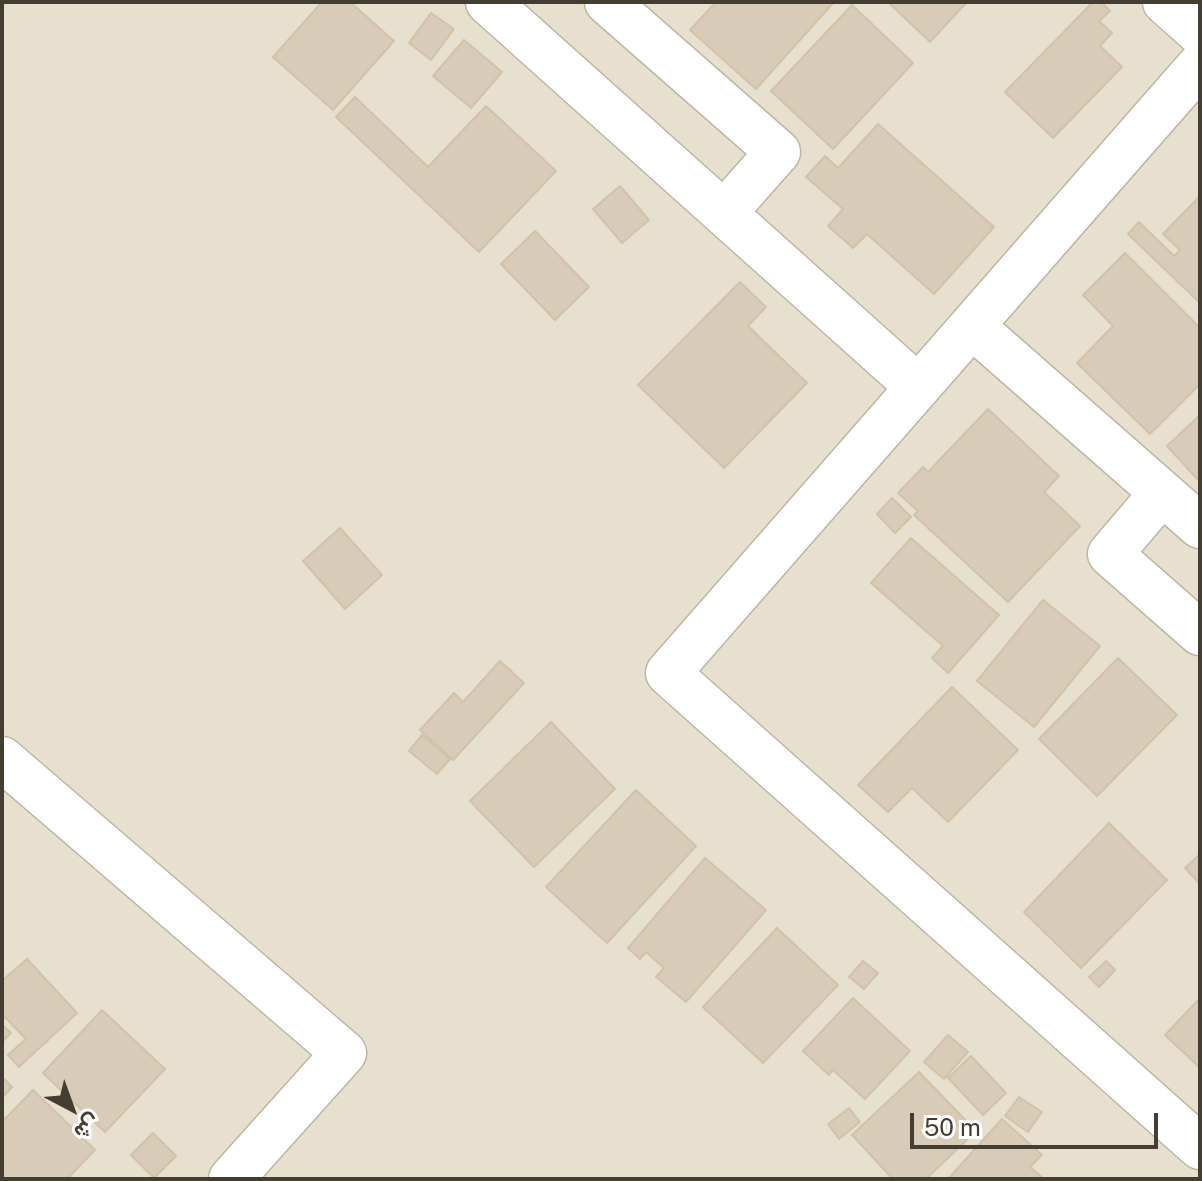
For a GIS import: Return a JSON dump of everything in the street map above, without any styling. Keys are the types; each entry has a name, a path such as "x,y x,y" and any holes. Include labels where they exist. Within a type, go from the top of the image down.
{"street":[{"path":"488,2 918,387"},
{"path":"607,2 778,152 724,213"},
{"path":"1165,2 1200,33"},
{"path":"1200,65 668,673 1200,1147"},
{"path":"972,326 1200,526"},
{"path":"1162,493 1110,554 1200,633"},
{"path":"2,759 344,1053 231,1179"}],"shaded area":[{"path":"2,2 1200,2 1200,1179 2,1179"}],"building":[{"path":"322,2 350,2 394,41 333,110 273,57"},
{"path":"716,2 834,2 756,89 690,30"},
{"path":"888,2 967,2 930,42"},
{"path":"1093,2 1101,2 1110,11 1099,21 1112,33 1100,46 1122,67 1053,138 1005,92"},
{"path":"852,5 913,63 833,149 771,91"},
{"path":"431,13 454,29 431,60 409,43"},
{"path":"464,40 502,72 471,108 433,76"},
{"path":"355,97 428,167 486,106 556,171 479,252 336,117"},
{"path":"878,124 994,227 934,294 867,234 853,248 828,226 843,209 806,177 825,156 838,168"},
{"path":"620,186 649,220 622,243 593,209"},
{"path":"1200,196 1200,303 1128,234 1139,222 1174,256 1180,250 1163,234"},
{"path":"535,231 589,287 555,320 501,264"},
{"path":"1125,253 1200,328 1200,384 1150,434 1077,363 1113,326 1083,295"},
{"path":"740,282 766,307 748,326 807,383 724,468 638,385"},
{"path":"988,409 1059,476 1044,492 1080,526 1008,602 914,515 918,511 898,493 923,467 928,472"},
{"path":"1200,415 1200,482 1167,446"},
{"path":"892,498 911,517 895,533 877,514"},
{"path":"340,528 382,575 345,609 303,561"},
{"path":"911,538 999,615 948,673 932,658 943,646 871,583"},
{"path":"1043,600 1100,646 1034,727 977,681"},
{"path":"1118,658 1177,715 1097,796 1039,739"},
{"path":"500,661 524,683 453,760 420,730 454,693 463,702"},
{"path":"952,687 1018,750 948,822 912,788 888,812 858,785"},
{"path":"551,722 615,789 534,867 470,801"},
{"path":"422,735 450,759 437,774 409,751"},
{"path":"636,790 696,846 607,943 546,887"},
{"path":"1109,823 1167,880 1081,968 1024,912"},
{"path":"1200,854 1200,884 1185,868"},
{"path":"705,858 766,910 686,1002 656,977 664,968 646,952 640,959 628,948"},
{"path":"777,928 838,985 763,1063 703,1007"},
{"path":"27,959 77,1013 19,1067 8,1055 26,1039 2,1014 2,981"},
{"path":"863,961 878,973 864,989 849,977"},
{"path":"1106,961 1115,970 1099,987 1089,977"},
{"path":"853,998 910,1051 865,1099 833,1070 829,1075 803,1051"},
{"path":"1200,998 1200,1066 1199,1067 1165,1035"},
{"path":"102,1010 165,1069 105,1132 43,1073"},
{"path":"2,1025 11,1033 2,1042"},
{"path":"948,1035 968,1052 944,1079 924,1062"},
{"path":"971,1056 1006,1093 983,1115 948,1078"},
{"path":"919,1072 976,1131 926,1179 893,1179 852,1135"},
{"path":"2,1077 12,1087 2,1098"},
{"path":"33,1090 95,1150 67,1179 2,1179 2,1122"},
{"path":"1019,1097 1042,1112 1028,1132 1005,1116"},
{"path":"849,1108 860,1122 839,1139 828,1124"},
{"path":"1002,1119 1042,1155 1030,1167 1044,1179 948,1179"},
{"path":"153,1133 176,1156 154,1178 131,1155"}]}
